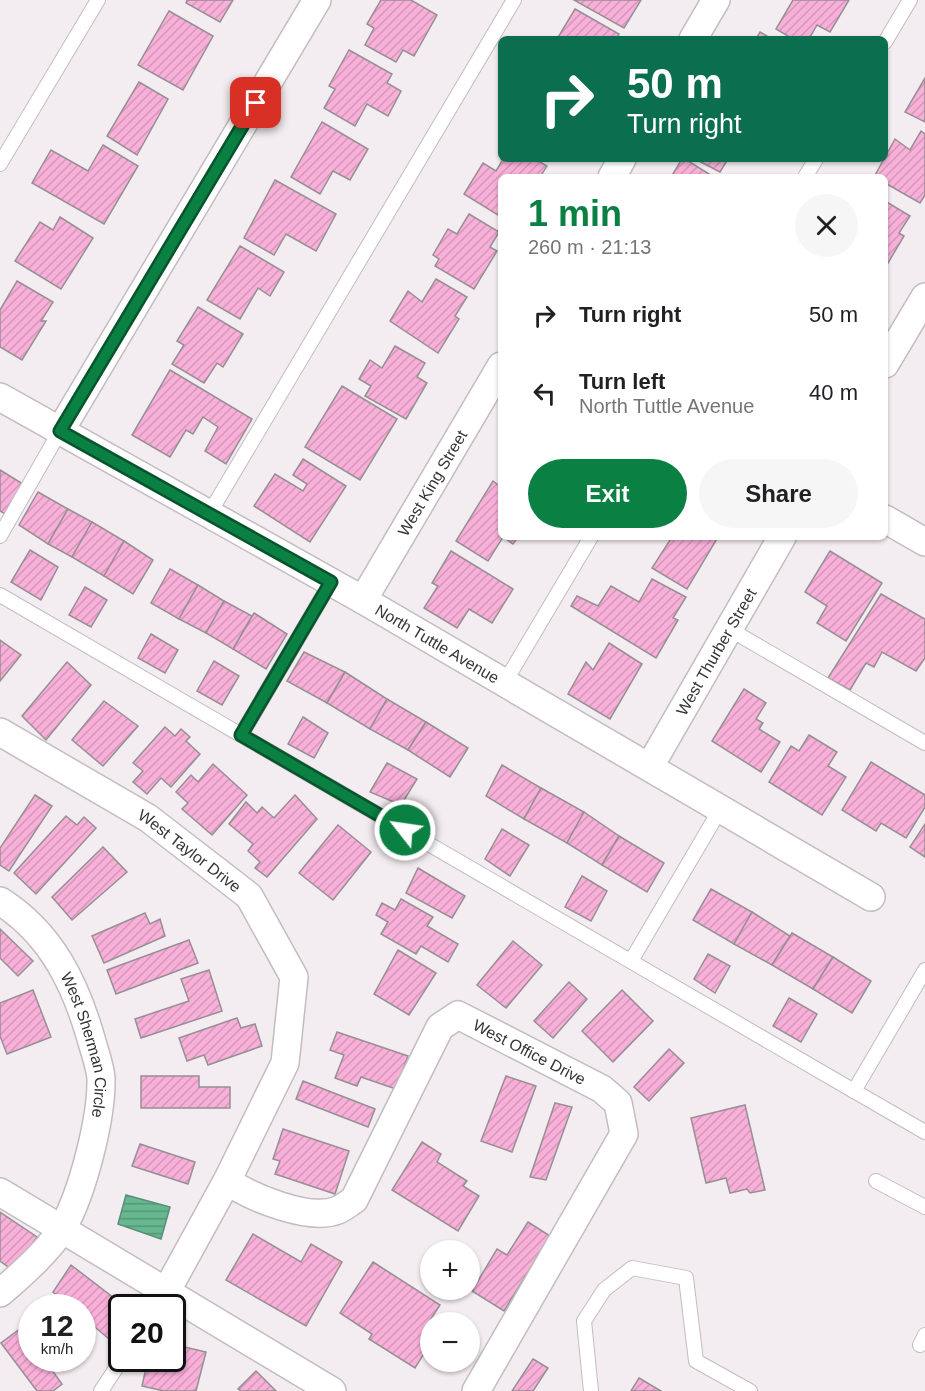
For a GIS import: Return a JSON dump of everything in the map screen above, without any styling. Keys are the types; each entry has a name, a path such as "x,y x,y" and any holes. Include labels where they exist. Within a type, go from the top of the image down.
{"street":[{"path":"60,431 317,0"},
{"path":"695,36 716,0"},
{"path":"888,359 925,297"},
{"name":"West King Street","path":"363,600 498,371"},
{"name":"North Tuttle Avenue","path":"0,397 363,600 871,897"},
{"path":"888,521 925,542"},
{"name":"West Thurber Street","path":"650,766 780,540"},
{"name":"West Taylor Drive","path":"0,732 148,818 249,896 294,977 285,1063 227,1181 164,1294"},
{"name":"West Sherman Circle","path":"0,901 14,909 58,957 81,1003 101,1077 92,1154 63,1228 20,1276 0,1293"},
{"name":"West Office Drive","path":"227,1181 249,1195 310,1213 337,1211 354,1200 440,1027 458,1015 602,1089 618,1103 624,1134 476,1391"},
{"path":"0,1192 63,1228 153,1294"},
{"path":"186,1313 332,1391"}],"lane":[{"path":"209,514 514,0"},
{"path":"888,37 910,0"},
{"path":"0,164 96,1"},
{"path":"0,536 60,431"},
{"path":"505,682 589,540"},
{"path":"241,735 331,582"},
{"path":"0,595 925,1132"},
{"path":"729,629 925,743"},
{"path":"631,961 721,808"},
{"path":"854,1091 925,970"},
{"path":"876,1181 925,1207"},
{"path":"591,1391 584,1321 604,1290 632,1268 686,1278 696,1361 750,1391"},
{"path":"101,1391 113,1372"}],"shaded area":[{"path":"126,1195 170,1207 161,1239 118,1224"}],"building":[{"path":"187,0 233,0 220,22 186,3"},
{"path":"381,0 411,0 437,15 414,56 403,50 396,62 365,45 374,28 367,24"},
{"path":"574,0 641,0 624,28"},
{"path":"793,0 849,0 830,32 817,25 811,36 788,36 776,29"},
{"path":"575,9 619,34 618,36 559,36"},
{"path":"169,11 213,36 183,90 138,65"},
{"path":"349,50 392,74 387,83 401,91 388,116 367,104 355,126 324,108 335,89 329,86"},
{"path":"925,78 925,122 905,112"},
{"path":"139,82 168,99 137,155 107,136"},
{"path":"322,122 368,149 350,180 333,171 320,194 291,177"},
{"path":"921,131 925,134 925,195 920,203 888,185 888,174 876,174 882,162 888,162 888,152 895,139 910,150"},
{"path":"103,145 138,166 104,224 32,183 51,150 88,171"},
{"path":"501,162 540,162 547,166 542,174 498,174 498,215 464,194 483,163 496,171"},
{"path":"680,162 690,162 709,174 673,174"},
{"path":"701,162 726,162 720,172"},
{"path":"275,180 336,214 316,251 286,234 274,255 244,238"},
{"path":"888,203 910,216 899,233 904,236 888,263"},
{"path":"469,214 498,231 490,247 497,251 474,289 435,266 439,259 433,255 448,229 457,234"},
{"path":"60,217 93,238 61,289 15,261 40,222 53,230"},
{"path":"240,246 284,272 270,296 258,288 240,319 207,300"},
{"path":"436,279 467,297 455,316 459,319 438,353 390,321 408,291 422,302"},
{"path":"17,281 53,302 41,321 46,321 22,360 0,347 0,310"},
{"path":"198,307 243,334 223,367 217,363 204,383 172,364 184,345 177,341"},
{"path":"395,346 425,363 417,377 427,383 406,419 365,396 371,386 359,379 370,360 382,368"},
{"path":"170,370 252,419 226,464 205,451 218,427 203,417 193,434 186,430 170,457 132,435"},
{"path":"342,386 397,419 360,480 305,447"},
{"path":"303,459 346,486 310,542 254,506 275,474 303,491 307,484 293,475"},
{"path":"0,470 23,484 5,514 0,511"},
{"path":"493,481 498,485 498,540 501,540 488,561 456,541"},
{"path":"38,492 68,509 48,544 19,525"},
{"path":"68,509 92,522 72,557 48,544"},
{"path":"92,522 124,541 104,576 72,557"},
{"path":"670,540 716,540 687,589 652,568"},
{"path":"124,541 153,560 133,594 104,576"},
{"path":"30,550 58,567 41,600 11,582"},
{"path":"451,551 513,589 492,623 469,609 457,628 424,608 438,586 432,583"},
{"path":"830,551 882,583 846,641 817,623 827,606 805,592"},
{"path":"170,569 198,585 179,619 151,603"},
{"path":"652,579 686,597 673,618 678,620 656,658 571,606 577,596 598,606 611,586 639,602"},
{"path":"198,585 224,601 206,633 179,619"},
{"path":"85,587 107,600 91,627 69,615"},
{"path":"881,594 925,619 925,658 916,671 882,652 874,667 866,663 850,690 828,678"},
{"path":"224,601 252,616 233,649 206,633"},
{"path":"254,613 287,634 266,669 233,649"},
{"path":"151,634 178,650 165,673 138,658"},
{"path":"0,640 21,655 0,681"},
{"path":"609,643 642,664 610,719 568,694 586,662 593,670"},
{"path":"304,652 345,672 327,703 287,681"},
{"path":"214,661 239,676 222,705 197,691"},
{"path":"67,662 91,685 46,740 22,716"},
{"path":"345,672 387,699 370,729 327,703"},
{"path":"744,689 766,703 756,719 763,723 759,729 780,742 761,772 712,741"},
{"path":"387,699 426,722 408,750 370,729"},
{"path":"104,701 138,726 103,766 72,740"},
{"path":"303,717 328,733 314,758 288,744"},
{"path":"426,722 468,748 450,777 408,750"},
{"path":"165,727 175,736 181,729 190,737 186,741 200,754 171,787 161,778 147,794 133,782 143,771 133,763"},
{"path":"809,735 837,752 828,766 846,777 822,815 769,782 791,746 799,751"},
{"path":"871,762 925,795 925,807 906,838 881,823 876,831 842,810"},
{"path":"387,763 417,779 401,805 370,792"},
{"path":"213,764 247,795 212,835 182,809 188,803 176,792 191,775 198,782"},
{"path":"502,765 541,788 524,819 486,796"},
{"path":"541,788 584,812 567,843 524,819"},
{"path":"35,795 52,806 9,871 0,865 0,848"},
{"path":"295,795 317,819 267,877 255,868 260,862 248,851 253,844 229,824 246,802 257,813 262,807 274,818"},
{"path":"584,812 619,836 602,865 567,843"},
{"path":"66,816 77,825 84,817 96,828 36,894 14,873"},
{"path":"925,824 925,857 910,847"},
{"path":"338,825 371,852 333,900 299,873"},
{"path":"502,829 529,845 510,876 485,859"},
{"path":"619,836 664,863 647,892 602,865"},
{"path":"103,847 127,872 72,920 52,897"},
{"path":"418,868 465,896 452,918 406,893"},
{"path":"582,876 607,891 591,921 565,907"},
{"path":"711,889 752,912 734,944 693,920"},
{"path":"401,899 433,917 427,926 458,944 448,962 421,946 416,954 381,934 388,922 376,915 382,903 395,910"},
{"path":"752,912 790,936 772,965 734,944"},
{"path":"145,913 150,924 160,919 165,936 104,963 92,936"},
{"path":"0,929 33,961 18,976 0,958"},
{"path":"792,933 833,957 813,989 772,965"},
{"path":"189,940 198,963 116,994 107,970"},
{"path":"513,941 542,965 506,1008 477,985"},
{"path":"398,950 436,973 409,1015 374,994"},
{"path":"708,954 730,966 715,993 694,979"},
{"path":"833,957 871,981 852,1013 813,989"},
{"path":"209,970 222,1011 141,1038 135,1019 189,1001 181,979"},
{"path":"569,982 587,999 553,1038 534,1021"},
{"path":"33,990 51,1037 7,1054 0,1036 0,1003"},
{"path":"622,990 653,1021 613,1062 582,1031"},
{"path":"789,998 817,1014 801,1042 773,1026"},
{"path":"237,1018 241,1028 255,1024 262,1046 208,1065 204,1055 187,1061 179,1038"},
{"path":"337,1032 408,1056 396,1089 361,1077 357,1086 335,1078 344,1055 330,1050"},
{"path":"669,1049 684,1063 649,1101 634,1087"},
{"path":"141,1076 199,1076 199,1087 230,1087 230,1108 141,1108"},
{"path":"506,1076 536,1086 512,1152 481,1141"},
{"path":"303,1081 375,1109 368,1127 296,1099"},
{"path":"555,1103 572,1107 546,1180 530,1177"},
{"path":"745,1105 765,1190 750,1193 747,1189 730,1193 726,1178 706,1183 691,1118"},
{"path":"283,1129 349,1151 335,1194 275,1174 280,1161 273,1159"},
{"path":"422,1142 441,1154 437,1162 467,1181 463,1186 479,1196 458,1231 392,1190"},
{"path":"140,1144 195,1162 188,1184 132,1166"},
{"path":"0,1212 37,1237 14,1271 0,1261"},
{"path":"528,1222 550,1236 504,1311 480,1296 480,1278 497,1249 507,1255"},
{"path":"253,1234 301,1262 311,1244 342,1262 306,1326 226,1280"},
{"path":"373,1262 420,1292 420,1300 432,1300 440,1305 435,1312 420,1312 420,1360 415,1368 369,1339 372,1334 340,1313"},
{"path":"71,1265 109,1294 108,1338 96,1328 96,1294 55,1294 53,1292"},
{"path":"18,1330 18,1366 1,1343"},
{"path":"186,1347 206,1352 196,1391 164,1391 142,1386 145,1372 186,1372"},
{"path":"533,1359 548,1368 533,1391 512,1391"},
{"path":"256,1371 276,1391 241,1391 238,1389"},
{"path":"23,1372 53,1372 62,1384 53,1391 37,1391"},
{"path":"639,1378 661,1391 631,1391"}],"route":[{"path":"256,103 60,431 331,582 241,735 405,830"}]}
